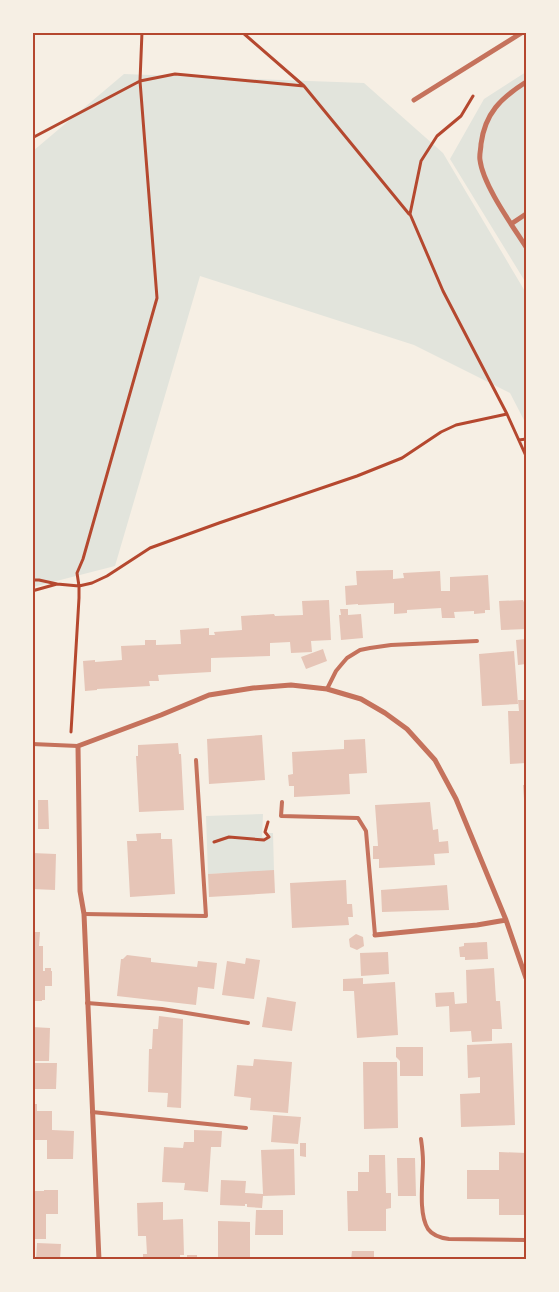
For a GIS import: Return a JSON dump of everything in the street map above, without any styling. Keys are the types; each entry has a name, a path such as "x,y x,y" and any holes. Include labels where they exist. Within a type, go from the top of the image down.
{"street":[{"path":"414,100 523,32"},
{"path":"526,82 510,93 491,112 482,134 480,151 480,159 486,180 526,248"},
{"path":"511,224 526,214"},
{"path":"99,1260 84,914 80,891 78,746 209,695 253,688 292,685 327,689 361,700 386,713 407,729 435,760 456,799 506,920 526,978"},
{"path":"375,934 477,925 506,920"}],"lane":[{"path":"327,689 341,665 347,658 360,650 391,646 477,641"},
{"path":"32,744 78,746"},
{"path":"84,914 206,916 196,760"},
{"path":"282,802 281,816 358,818 366,831 375,934"},
{"path":"87,1003 162,1009 248,1023"},
{"path":"92,1112 246,1128"},
{"path":"421,1139 423,1160 422,1205 429,1230 440,1237 449,1239 526,1240"}],"path":[{"path":"70,746 79,586 77,573 83,558 157,298 140,81 142,32"},
{"path":"242,32 304,86 410,214 443,291 507,414 526,456"},
{"path":"32,138 140,81 174,74 304,86"},
{"path":"410,214 421,161 437,136 461,116 473,96"},
{"path":"32,580 79,586 92,583 107,576 150,548 357,476 402,458 441,432 456,425 507,414"},
{"path":"519,440 526,439"},
{"path":"32,591 57,584"},
{"path":"201,843 211,844 229,837 264,840 269,837 265,832 267,822 281,816"}],"shaded area":[{"path":"526,72 526,283 450,159 484,99"},
{"path":"124,74 364,83 443,153 526,293 526,424 510,393 414,345 200,276 115,566 33,587 33,151"},
{"path":"263,814 262,837 266,838 269,833 273,833 274,871 208,874 206,816"}],"building":[{"path":"393,570 393,579 404,578 403,573 440,571 441,591 450,591 450,577 488,575 490,610 485,610 485,613 474,614 474,611 454,612 455,618 442,618 441,608 407,610 407,613 394,614 394,603 346,605 345,586 357,585 356,571"},
{"path":"329,600 331,640 311,641 312,652 291,653 290,642 270,643 270,656 211,658 211,672 158,675 159,681 149,681 150,686 85,691 83,661 122,660 121,646 145,645 145,640 156,640 156,645 181,644 180,630 209,628 209,635 215,635 214,632 242,630 241,616 303,615 302,601"},
{"path":"523,600 526,607 526,629 501,630 499,601"},
{"path":"340,609 348,609 348,615 361,614 363,638 341,640"},
{"path":"526,639 526,664 518,665 516,640"},
{"path":"323,649 327,661 306,669 301,657"},
{"path":"514,651 518,704 482,706 479,654"},
{"path":"518,700 526,700 526,763 510,764 508,711 519,711"},
{"path":"262,735 265,780 209,784 207,739"},
{"path":"365,739 367,773 349,774 350,794 294,797 294,786 289,786 288,775 293,774 292,752 344,749 344,740"},
{"path":"178,743 179,754 181,754 184,810 139,812 136,756 138,756 138,745"},
{"path":"523,785 526,785 526,813 525,813"},
{"path":"38,800 48,800 49,829 38,829"},
{"path":"430,802 433,830 438,829 439,842 448,841 449,853 434,854 435,865 379,868 379,859 373,859 373,846 378,846 375,805"},
{"path":"161,833 161,839 172,839 175,894 130,897 127,841 137,841 136,834"},
{"path":"32,853 56,854 55,890 32,889"},
{"path":"274,870 275,893 209,897 208,874"},
{"path":"346,880 347,904 352,904 353,917 348,917 349,925 292,928 290,883"},
{"path":"447,885 449,910 382,912 381,890"},
{"path":"32,932 40,932 39,946 43,946 43,971 45,971 45,968 51,968 52,971 52,986 45,986 45,1000 42,1001 32,1001"},
{"path":"356,934 363,937 364,946 357,950 350,947 349,939"},
{"path":"487,942 488,959 465,960 465,957 460,957 459,947 464,946 464,943"},
{"path":"388,952 389,974 361,976 360,953"},
{"path":"127,955 151,958 151,962 197,967 198,961 217,963 214,989 198,987 196,1005 117,996 121,959"},
{"path":"246,958 260,960 254,999 222,995 227,961 245,964"},
{"path":"494,968 496,1001 500,1001 502,1029 492,1029 492,1041 472,1042 471,1031 450,1032 449,1006 436,1007 435,993 454,992 455,1004 467,1003 466,970"},
{"path":"363,978 363,984 395,982 398,1035 357,1038 354,991 343,991 343,979"},
{"path":"267,997 296,1002 292,1031 262,1027"},
{"path":"159,1016 183,1019 181,1108 167,1107 168,1093 148,1092 149,1049 152,1049 153,1029 158,1029"},
{"path":"32,1027 50,1028 49,1061 32,1061"},
{"path":"512,1043 515,1125 461,1127 460,1094 480,1093 480,1077 468,1078 467,1045"},
{"path":"396,1047 423,1047 423,1076 400,1076 400,1061 396,1057"},
{"path":"254,1059 292,1062 288,1113 250,1110 251,1098 234,1096 237,1065 253,1066"},
{"path":"363,1062 397,1062 398,1128 364,1129"},
{"path":"35,1063 57,1063 56,1089 35,1089"},
{"path":"32,1104 37,1104 37,1111 52,1111 52,1130 74,1131 73,1159 47,1159 47,1140 32,1140"},
{"path":"273,1115 301,1117 298,1144 271,1142"},
{"path":"194,1130 222,1131 221,1147 211,1147 208,1192 184,1190 185,1183 162,1182 164,1147 183,1148 184,1142 194,1142"},
{"path":"300,1143 306,1143 306,1157 300,1156"},
{"path":"294,1149 295,1195 263,1196 262,1208 247,1207 247,1204 245,1206 220,1205 221,1180 246,1181 245,1193 263,1194 261,1150"},
{"path":"499,1152 526,1153 526,1215 499,1215 499,1199 467,1199 467,1170 499,1170"},
{"path":"369,1155 385,1155 386,1193 391,1193 391,1208 386,1209 386,1231 348,1231 347,1191 358,1191 358,1172 369,1172"},
{"path":"397,1158 415,1158 416,1196 398,1196"},
{"path":"58,1190 58,1214 46,1214 46,1239 32,1239 32,1191"},
{"path":"163,1202 163,1220 183,1219 184,1255 180,1255 180,1260 143,1260 143,1254 147,1254 146,1236 138,1236 137,1203"},
{"path":"256,1210 283,1210 283,1235 255,1235"},
{"path":"218,1221 250,1222 250,1260 218,1260"},
{"path":"37,1243 61,1244 60,1260 36,1260"},
{"path":"352,1251 374,1251 374,1260 351,1260"},
{"path":"187,1255 197,1255 197,1260 187,1260"}]}
